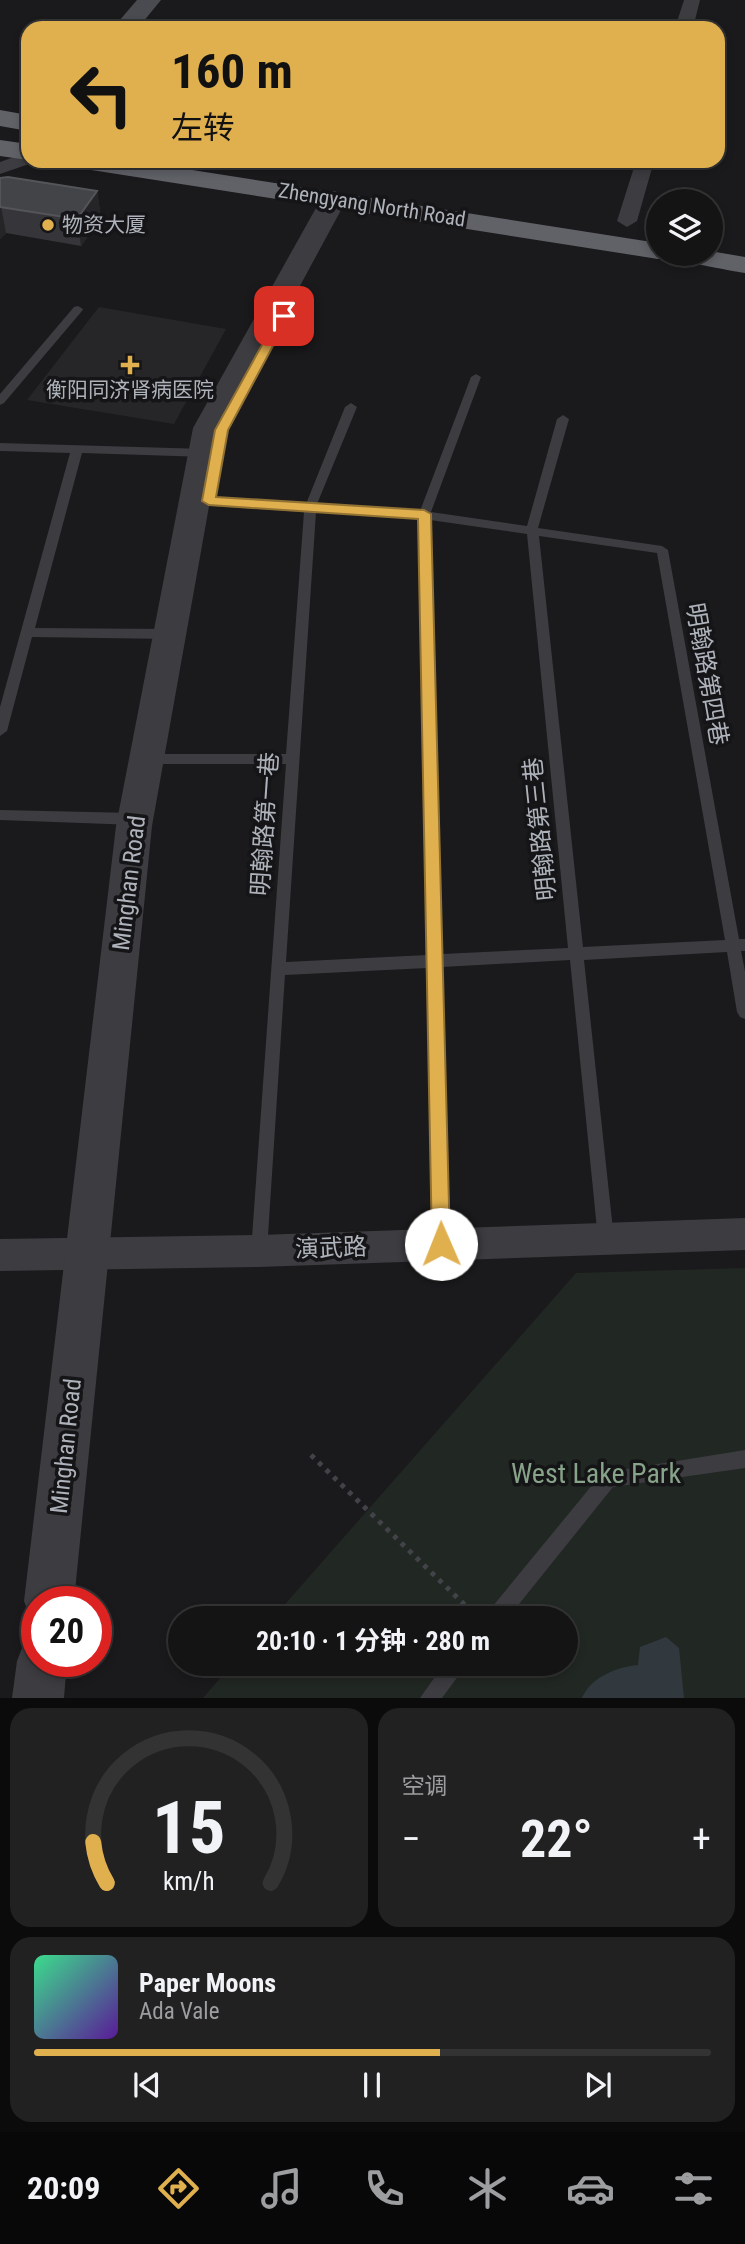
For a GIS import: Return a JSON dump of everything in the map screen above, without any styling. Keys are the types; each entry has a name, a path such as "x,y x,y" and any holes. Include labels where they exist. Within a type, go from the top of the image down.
{"highway":[{"path":"0,118 21,122"},
{"path":"0,148 21,151"},
{"name":"Zhengyang North Road","path":"131,168 646,249"},
{"path":"573,212 646,223"},
{"path":"723,236 745,239"},
{"path":"723,261 745,265"}],"main road":[{"path":"135,21 159,5"}],"street":[{"path":"686,21 692,0"},
{"path":"0,169 21,161"},
{"path":"628,221 643,168"},
{"name":"Minghan Road","path":"51,1586 97,1253 144,819 211,453 340,200"},
{"name":"演武路","path":"0,1255 259,1251 745,1234"},
{"name":"Minghan Road","path":"72,1586 97,1253"},
{"path":"38,1698 40,1677"},
{"path":"61,1698 63,1677"}],"lane":[{"path":"0,401 78,309"},
{"path":"441,1244 424,514 476,377"},
{"name":"明翰路第一巷","path":"259,1251 310,508 351,407"},
{"name":"明翰路第三巷","path":"563,419 532,529 606,1239"},
{"path":"0,447 211,453"},
{"path":"0,731 76,449"},
{"path":"202,501 424,514 532,529"},
{"name":"明翰路第四巷","path":"532,529 662,550 739,945 745,1012"},
{"path":"27,632 178,633"},
{"path":"155,759 293,759"},
{"path":"0,815 144,819"},
{"path":"279,969 739,945"},
{"path":"505,1606 608,1479 745,1459"},
{"path":"430,1698 447,1676"}],"path":[{"path":"311,1455 466,1606"}],"shaded area":[{"name":"衡阳同济肾病医院","path":"99,307 226,329 174,424 27,400"},
{"path":"666,1637 679,1648 684,1698 582,1698 592,1684 606,1674 638,1665 640,1647"}],"green space":[{"name":"West Lake Park","path":"745,1268 745,1698 203,1698 222,1676 578,1676 578,1606 283,1606 576,1273"}],"building":[{"path":"0,178 97,191 77,219 0,207"}],"place":[{"name":"物资大厦","path":"48,225"},
{"name":"衡阳同济肾病医院","path":"130,365"}],"route":[{"path":"284,316 221,430 209,501 424,514 441,1244"}]}
